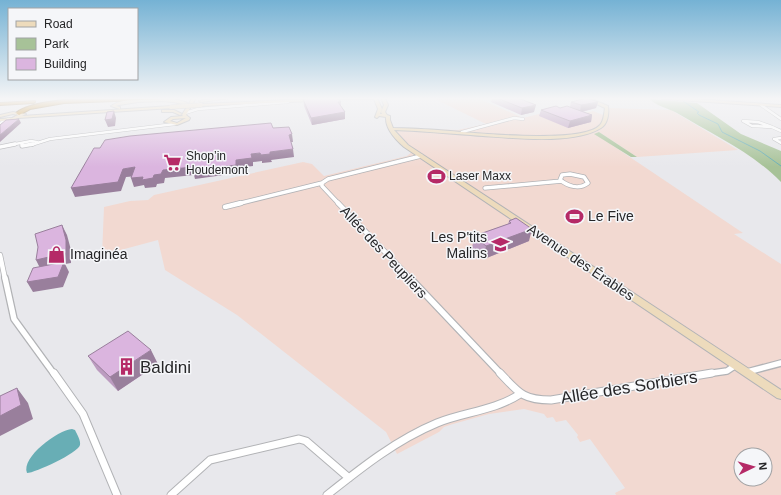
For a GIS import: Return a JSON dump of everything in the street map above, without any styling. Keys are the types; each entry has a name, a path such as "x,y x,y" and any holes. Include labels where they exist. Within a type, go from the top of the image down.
{"street":[{"path":"0,147 22,144 22,146 27,146 37,142 175,124 186,121"},
{"name":"Avenue des Érables","path":"388,121 401,142 421,156 781,395"},
{"path":"462,132 502,121"},
{"path":"392,129 542,138 580,135 596,129 605,121"},
{"path":"743,121 752,126 773,127"},
{"path":"759,121 781,131"},
{"path":"157,126 166,122 175,124"},
{"path":"781,138 774,139 781,143"},
{"path":"225,206 421,156"},
{"path":"485,188 562,181 576,186 584,186 588,183 584,177 573,174 562,175 560,177 562,181"},
{"name":"Allée des Peupliers","path":"322,182 322,187 520,394"},
{"path":"0,255 14,319 83,414 117,495"},
{"path":"747,372 781,363"},
{"name":"Allée des Sorbiers","path":"520,394 535,400 551,400 727,371 736,365"},
{"path":"327,495 382,453 415,433 438,422 500,405 520,394"},
{"path":"171,495 210,460 299,439 306,441 349,478"}],"shaded area":[{"path":"480,121 690,121 738,150 637,157 599,132 597,135 743,233 734,234 781,264 781,495 616,495 615,493 625,488 590,439 580,442 577,437 578,435 566,420 556,422 553,417 547,418 544,414 524,409 489,414 444,427 439,432 397,454 386,432 237,315 165,270 158,240 102,255 104,207 130,201 148,200 154,195 303,162 312,164 324,176 407,156 412,152 390,128 458,130 486,124"}],"green space":[{"path":"691,121 723,121 741,134 781,151 781,182 758,162 718,136"},
{"path":"599,132 637,157 631,157 594,134"}],"water":[{"path":"72,429 75,430 80,445 72,453 38,470 27,473 27,467 30,460 42,445 58,434"}],"building":[{"path":"5,121 17,121 0,135 0,125"},
{"name":"Shop’in Houdemont","path":"271,123 273,128 289,127 292,134 289,135 293,149 270,152 270,154 251,154 252,158 236,160 236,165 193,171 193,167 163,170 161,174 154,175 153,178 142,180 143,177 131,178 135,167 123,169 118,182 71,188 94,148 100,148 105,140 130,136"},
{"path":"516,218 532,229 486,246 474,236 511,223 509,221"},
{"path":"62,225 66,240 66,253 36,260 38,247 35,234"},
{"path":"64,262 58,277 27,282 33,268"},
{"path":"128,331 151,350 110,377 88,356"},
{"path":"17,388 21,405 0,416 0,396"}],"waterway":[{"path":"712,121 718,124 722,132 760,151 781,166"}],"place":[{"name":"Shop’in Houdemont","path":"173,163"},
{"name":"Laser Maxx","path":"436,176"},
{"name":"Le Five","path":"575,216"},
{"name":"Les P'tits Malins","path":"500,245"},
{"name":"Imaginéa","path":"57,254"},
{"name":"Baldini","path":"127,367"}]}
